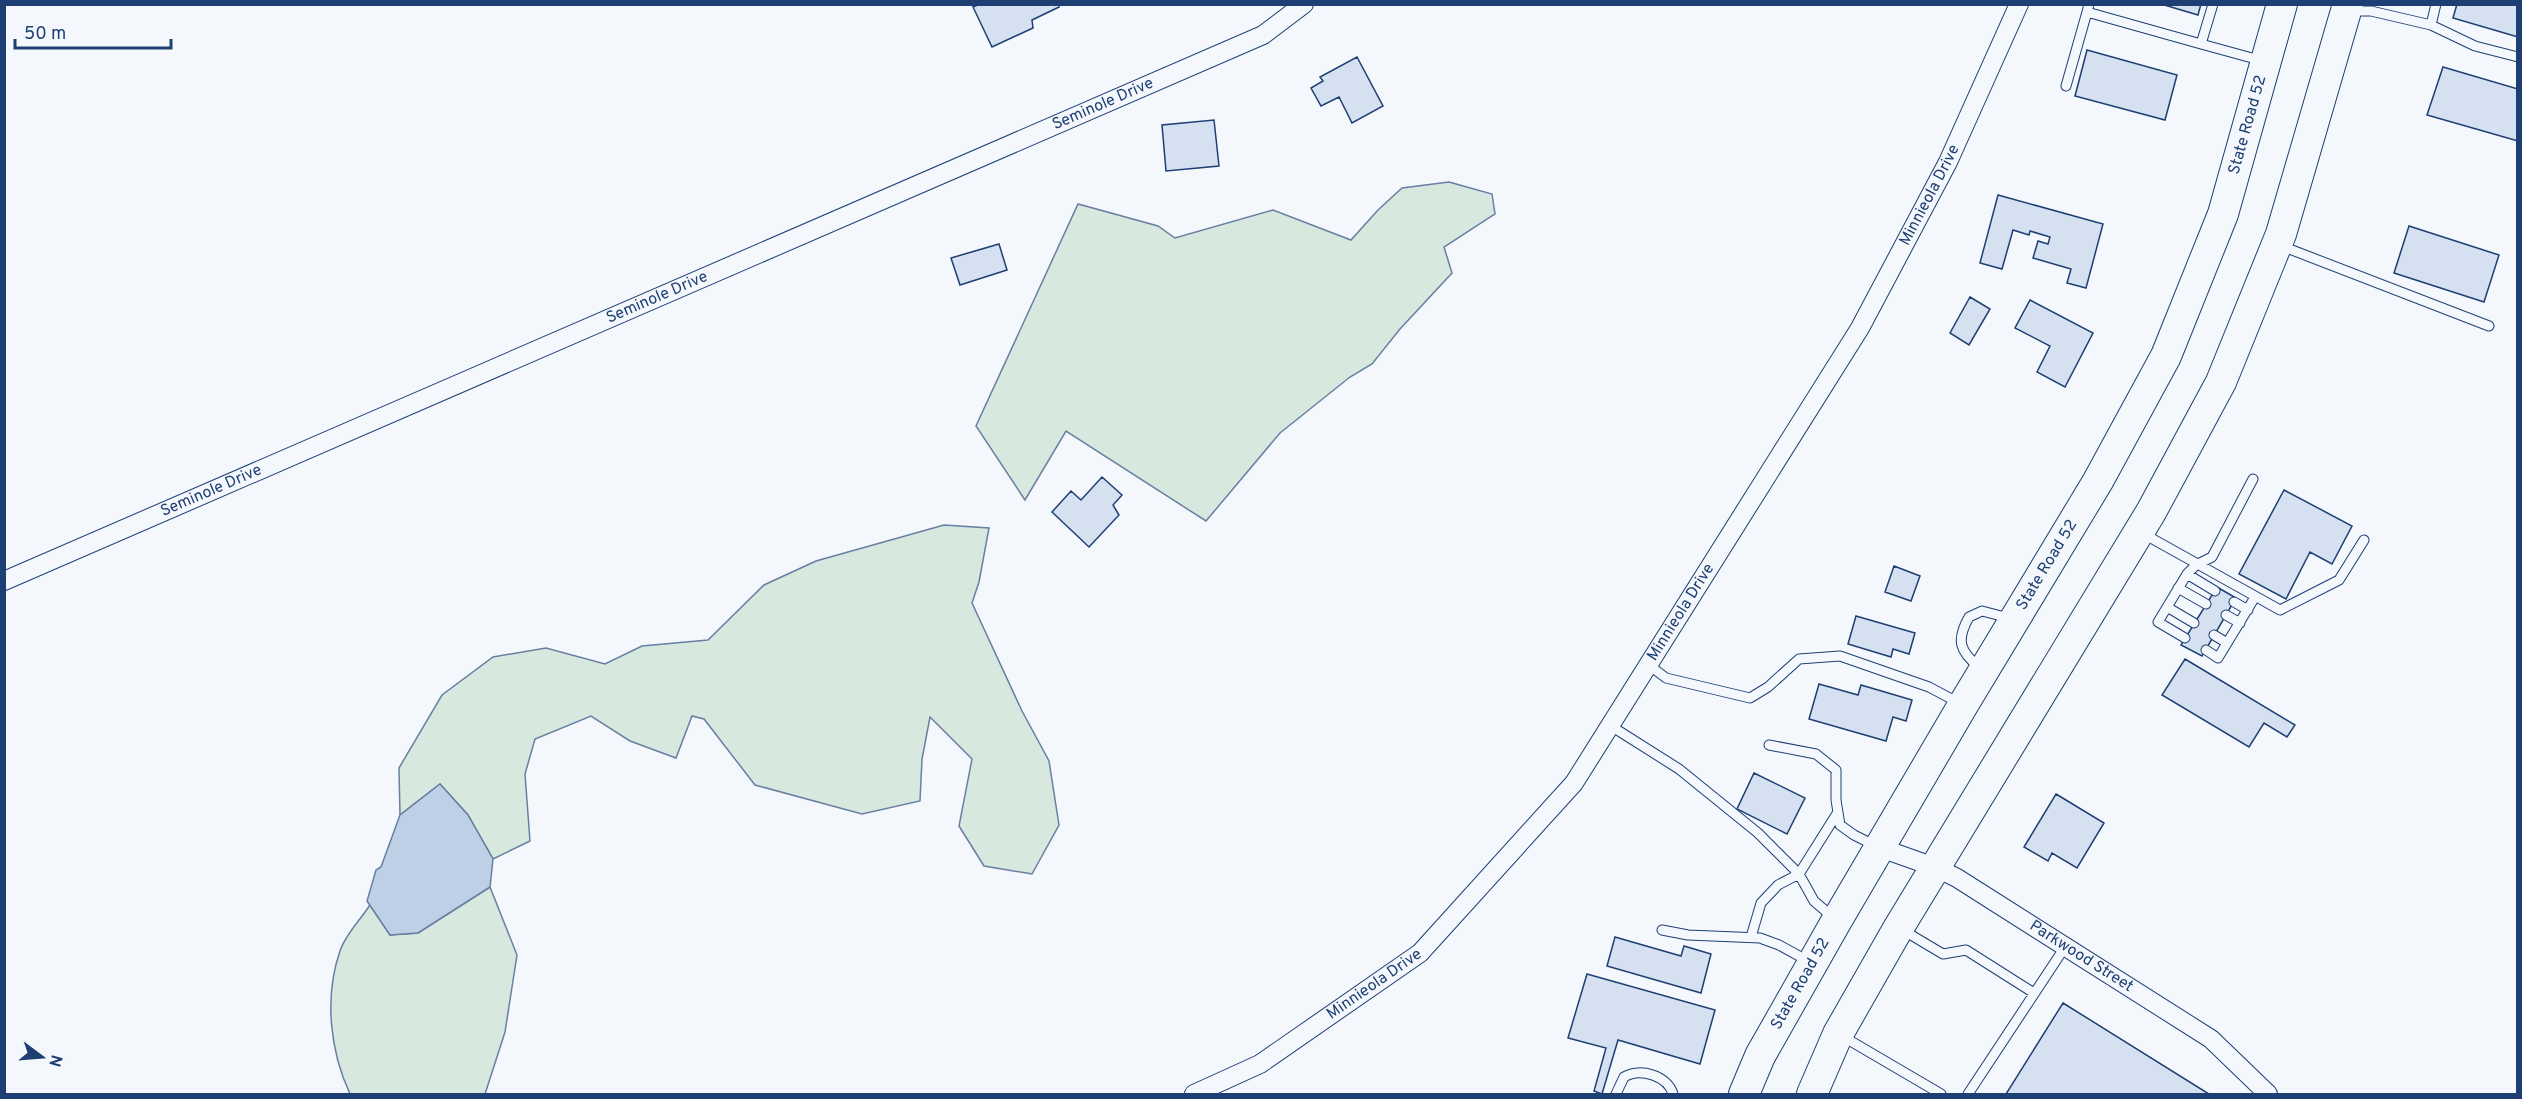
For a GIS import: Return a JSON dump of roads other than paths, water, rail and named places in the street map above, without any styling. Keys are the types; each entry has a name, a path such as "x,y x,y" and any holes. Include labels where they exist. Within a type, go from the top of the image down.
{"main road":[{"name":"State Road 52","path":"1744,1095 1760,1056 1878,847 2098,481 2166,356 2223,214 2282,4"},
{"path":"1812,1095 1838,1034 1899,927 2140,531 2221,382 2277,244 2347,8"}],"street":[{"name":"Seminole Drive","path":"4,581 1263,35 1305,4"},
{"name":"Minnieola Drive","path":"1194,1095 1260,1064 1420,953 1574,783 1860,328 1948,162 2019,4"},
{"name":"Parkwood Street","path":"1878,847 1937,868 1957,878 2211,1040 2268,1095"}],"lane":[{"path":"2202,44 2213,4"},
{"path":"2431,25 2436,4"},
{"path":"2066,86 2088,8 2266,62"},
{"path":"2347,8 2371,11 2431,25 2475,46 2517,57"},
{"path":"2277,244 2489,326"},
{"path":"2185,638 2158,622 2187,574 2196,565 2212,558 2253,479"},
{"path":"2140,531 2196,565 2280,610 2339,580 2364,540"},
{"path":"2187,574 2215,591"},
{"path":"2178,588 2206,604"},
{"path":"2206,650 2218,658 2255,597"},
{"path":"2234,602 2248,610"},
{"path":"2167,607 2194,623"},
{"path":"1984,670 1972,662 1960,643 1960,636 1969,616 1982,611 2014,620"},
{"path":"2226,615 2240,623"},
{"path":"2214,635 2227,643"},
{"path":"1649,665 1666,678 1750,698 1768,687 1799,659 1840,656 1929,687 1963,705"},
{"path":"1611,726 1679,769 1758,833 1799,874 1814,901 1837,920"},
{"path":"1769,745 1816,754 1836,770 1840,825 1878,847"},
{"path":"1751,937 1761,903 1778,885 1799,874 1838,812"},
{"path":"1899,927 1943,954 1966,950 2034,993"},
{"path":"1662,930 1688,935 1751,937 1779,945 1812,964"},
{"path":"1968,1095 2065,947"},
{"path":"1838,1034 1941,1095"},
{"path":"1616,1095 1624,1077 1635,1073 1661,1078 1671,1087 1673,1095"}],"water":[{"path":"440,784 468,815 493,859 490,887 418,933 390,935 367,901 376,870 381,867 400,815"}]}
